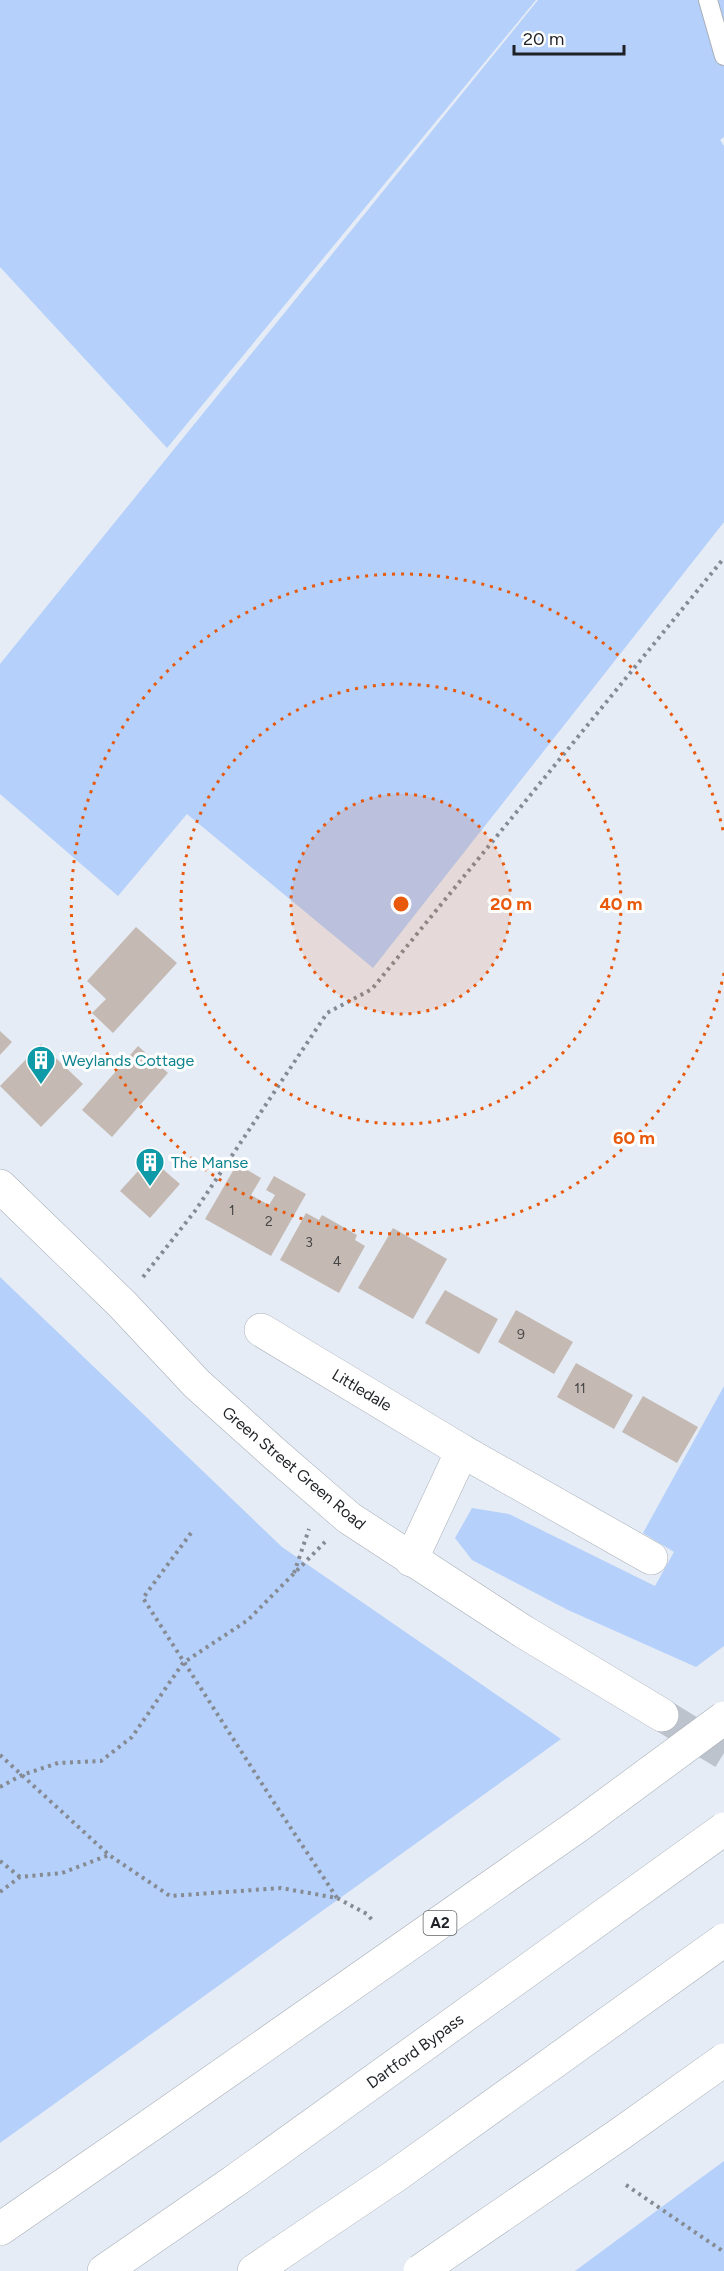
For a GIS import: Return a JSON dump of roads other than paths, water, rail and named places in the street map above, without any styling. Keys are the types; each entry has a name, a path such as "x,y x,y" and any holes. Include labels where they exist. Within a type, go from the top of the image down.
{"main road":[{"name":"Green Street Green Road","path":"0,1186 122,1304 197,1384 350,1518 524,1632 662,1715"},
{"name":"Littledale","path":"261,1330 462,1450 651,1558"},
{"path":"411,1560 462,1450"},
{"name":"A2","path":"0,2229 579,1825 724,1718"},
{"name":"Dartford Bypass","path":"104,2271 236,2180 724,1829"},
{"path":"254,2271 395,2176 724,1940"},
{"path":"420,2271 724,2060"}],"lane":[{"path":"708,0 724,56"}],"tunnel":[{"path":"662,1715 724,1753"}],"place":[{"name":"Weylands Cottage","path":"41,1086"},
{"name":"The Manse","path":"150,1188"}]}
